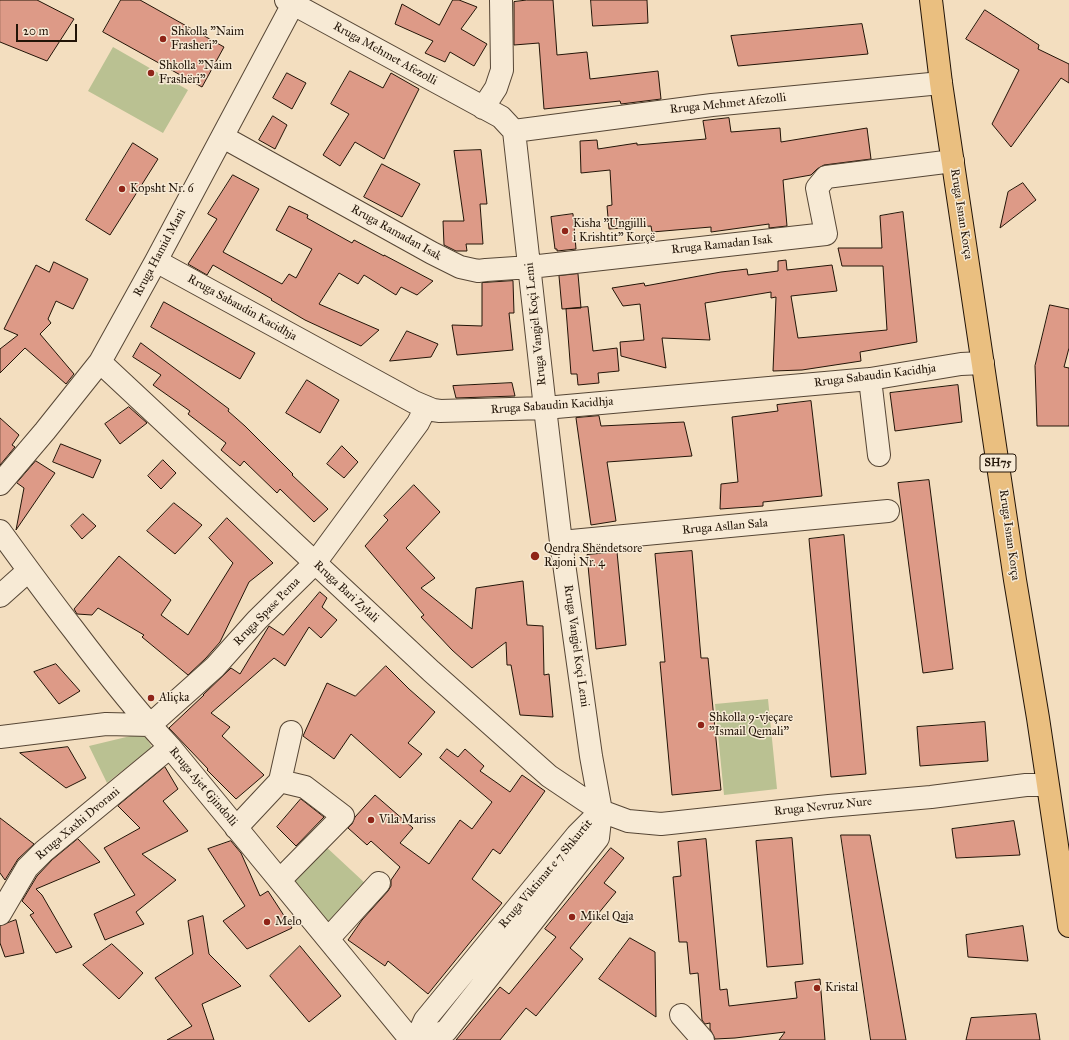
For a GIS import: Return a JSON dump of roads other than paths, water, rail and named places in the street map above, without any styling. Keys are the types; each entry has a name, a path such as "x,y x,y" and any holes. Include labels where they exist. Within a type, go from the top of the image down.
{"main road":[{"name":"Rruga Isnan Korça","path":"931,0 941,83 984,363 1015,580 1038,718 1069,926"}],"street":[{"path":"501,0 502,70 496,88 483,108 501,117 514,131"},
{"name":"Rruga Mehmet Afezolli","path":"290,2 483,108"},
{"name":"Rruga Hamid Mani","path":"0,484 100,362 223,137 290,2"},
{"name":"Rruga Mehmet Afezolli","path":"514,131 712,105 941,83"},
{"name":"Rruga Vangjel Koçi Lemi","path":"514,131 561,542 591,756 601,811"},
{"name":"Rruga Ramadan Isak","path":"223,137 432,253 460,267 478,271 530,267 826,234 817,188 826,177 953,161"},
{"name":"Rruga Sabaudin Kacidhja","path":"156,261 426,407 440,411 545,408 870,379 961,364 984,363"},
{"name":"Rruga Bari Zylali","path":"100,362 431,671 549,776 601,811"},
{"path":"870,379 879,455"},
{"name":"Rruga Spase Pema","path":"150,725 216,666 257,620 315,563 418,423 426,407"},
{"name":"Rruga Asllan Sala","path":"561,542 888,511"},
{"name":"Rruga Ajet Gjindolli","path":"0,531 28,571 104,670 170,747 411,1040"},
{"path":"0,596 28,571"},
{"path":"0,737 106,724 150,725"},
{"path":"236,828 280,781 291,732"},
{"name":"Rruga Xaxhi Dvorani","path":"0,914 27,868 38,857 170,747"},
{"path":"280,781 305,787 343,816 280,880"},
{"name":"Rruga Nevruz Nure","path":"601,811 628,821 661,824 931,797 1026,785 1047,785"},
{"name":"Rruga Viktimat e 7 Shkurtit","path":"416,1040 425,1020 577,835 601,811"},
{"name":"Rruga Viktimat e 7 Shkurtit","path":"424,1040 446,1031 598,838 601,811"},
{"path":"328,939 379,883"},
{"path":"681,1015 703,1040"}],"place":[{"name":"Shkolla \"Naim Frasheri\"","path":"163,39"},
{"name":"Shkolla \"Naim Frashëri\"","path":"151,73"},
{"name":"Kopsht Nr. 6","path":"122,189"},
{"name":"Kisha \"Ungjilli i Krishtit\" Korçë","path":"565,231"},
{"name":"Qendra Shëndetsore Rajoni Nr. 4","path":"535,556"},
{"name":"Aliçka","path":"151,698"},
{"name":"Shkolla 9-vjeçare \"Ismail Qemali\"","path":"701,725"},
{"name":"Vila Mariss","path":"371,820"},
{"name":"Mikel Qaja","path":"572,917"},
{"name":"Melo","path":"267,922"},
{"name":"Kristal","path":"817,988"}]}
